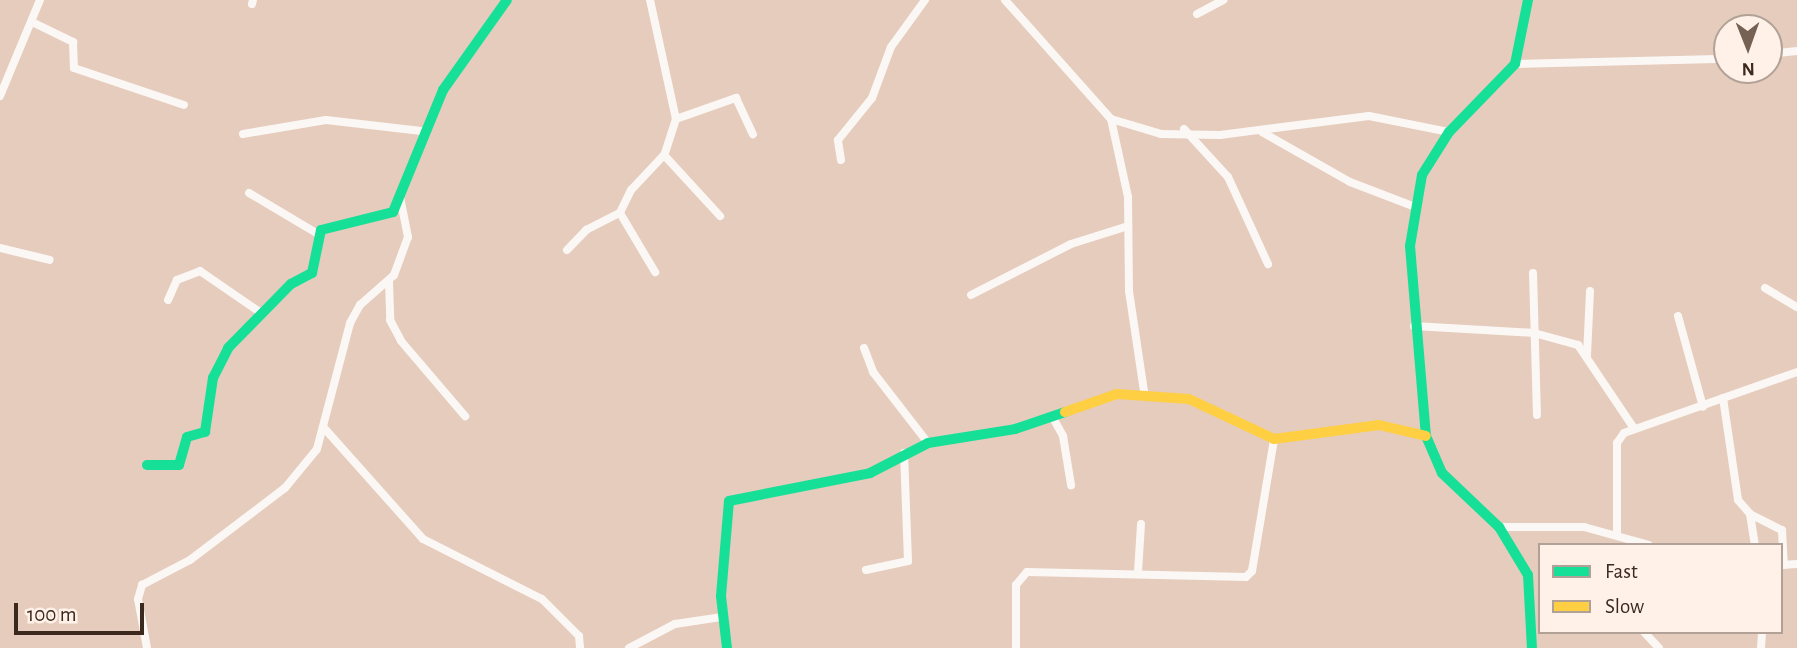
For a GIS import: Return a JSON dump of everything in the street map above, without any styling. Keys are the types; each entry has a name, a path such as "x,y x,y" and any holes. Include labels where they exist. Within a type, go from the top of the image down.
{"street":[{"path":"0,96 40,0"},
{"path":"147,465 179,465 187,437 205,432 218,365 261,313 312,273 318,234 326,226 390,215 400,197 421,131 474,38 507,0"},
{"path":"568,250 586,230 621,213 631,190 664,155 676,118 650,0"},
{"path":"841,160 838,140 872,98 891,47 925,0"},
{"path":"1005,0 1111,119 1161,134 1184,130 1262,132 1348,115 1449,132"},
{"path":"1197,14 1223,0"},
{"path":"1528,0 1515,64 1449,132 1422,175 1415,207 1414,326 1426,436 1443,473 1499,527 1528,575 1537,605 1532,648"},
{"path":"32,22 73,42 74,68 184,106"},
{"path":"1515,64 1713,59"},
{"path":"676,118 736,98 753,134"},
{"path":"1111,119 1128,226 1129,291 1144,391"},
{"path":"243,134 326,120 421,131"},
{"path":"1184,130 1228,177 1268,264"},
{"path":"1262,132 1350,182 1415,207"},
{"path":"664,155 720,216"},
{"path":"249,193 318,234"},
{"path":"400,197 408,237 389,282 390,320 401,341 465,416"},
{"path":"621,213 654,272"},
{"path":"971,295 1071,243 1128,226"},
{"path":"0,248 50,260"},
{"path":"168,300 177,281 200,271 261,313"},
{"path":"1533,273 1537,415"},
{"path":"147,648 142,585 190,560 285,488 317,450 325,429 350,323 360,305 389,282"},
{"path":"1765,288 1797,307"},
{"path":"1587,355 1590,291"},
{"path":"1678,316 1703,407"},
{"path":"1414,326 1534,333 1578,345 1587,355 1620,416 1633,427"},
{"path":"864,348 873,372 928,443"},
{"path":"1617,534 1618,443 1633,427 1703,407 1797,373"},
{"path":"727,648 722,617 729,501 870,473 904,453 928,443 1010,431 1102,397 1144,391 1189,399 1274,439 1379,425 1426,436"},
{"path":"1723,398 1738,500 1750,514 1782,530 1782,543"},
{"path":"1052,416 1063,436 1071,485"},
{"path":"325,429 423,539 542,599 579,636 580,648"},
{"path":"1016,648 1020,575 1049,568 1246,577 1252,571 1274,439"},
{"path":"866,570 908,561 904,453"},
{"path":"1750,514 1755,543"},
{"path":"1138,572 1141,524"},
{"path":"1499,527 1584,527 1643,543"},
{"path":"1783,565 1797,564"},
{"path":"629,648 675,624 722,617"},
{"path":"1646,634 1659,648"}],"traffic: fast":[{"path":"147,465 179,465 187,437 205,432 213,378 228,348 291,284 312,273 321,230 393,212 443,90 507,0"},
{"path":"1528,0 1515,64 1449,132 1422,175 1410,246 1426,436 1442,473 1499,527 1528,575 1532,648"},
{"path":"727,648 721,596 729,501 870,473 928,443 1015,429 1065,412"}],"traffic: slow":[{"path":"1065,412 1117,394 1189,399 1274,439 1379,425 1426,436"}]}
